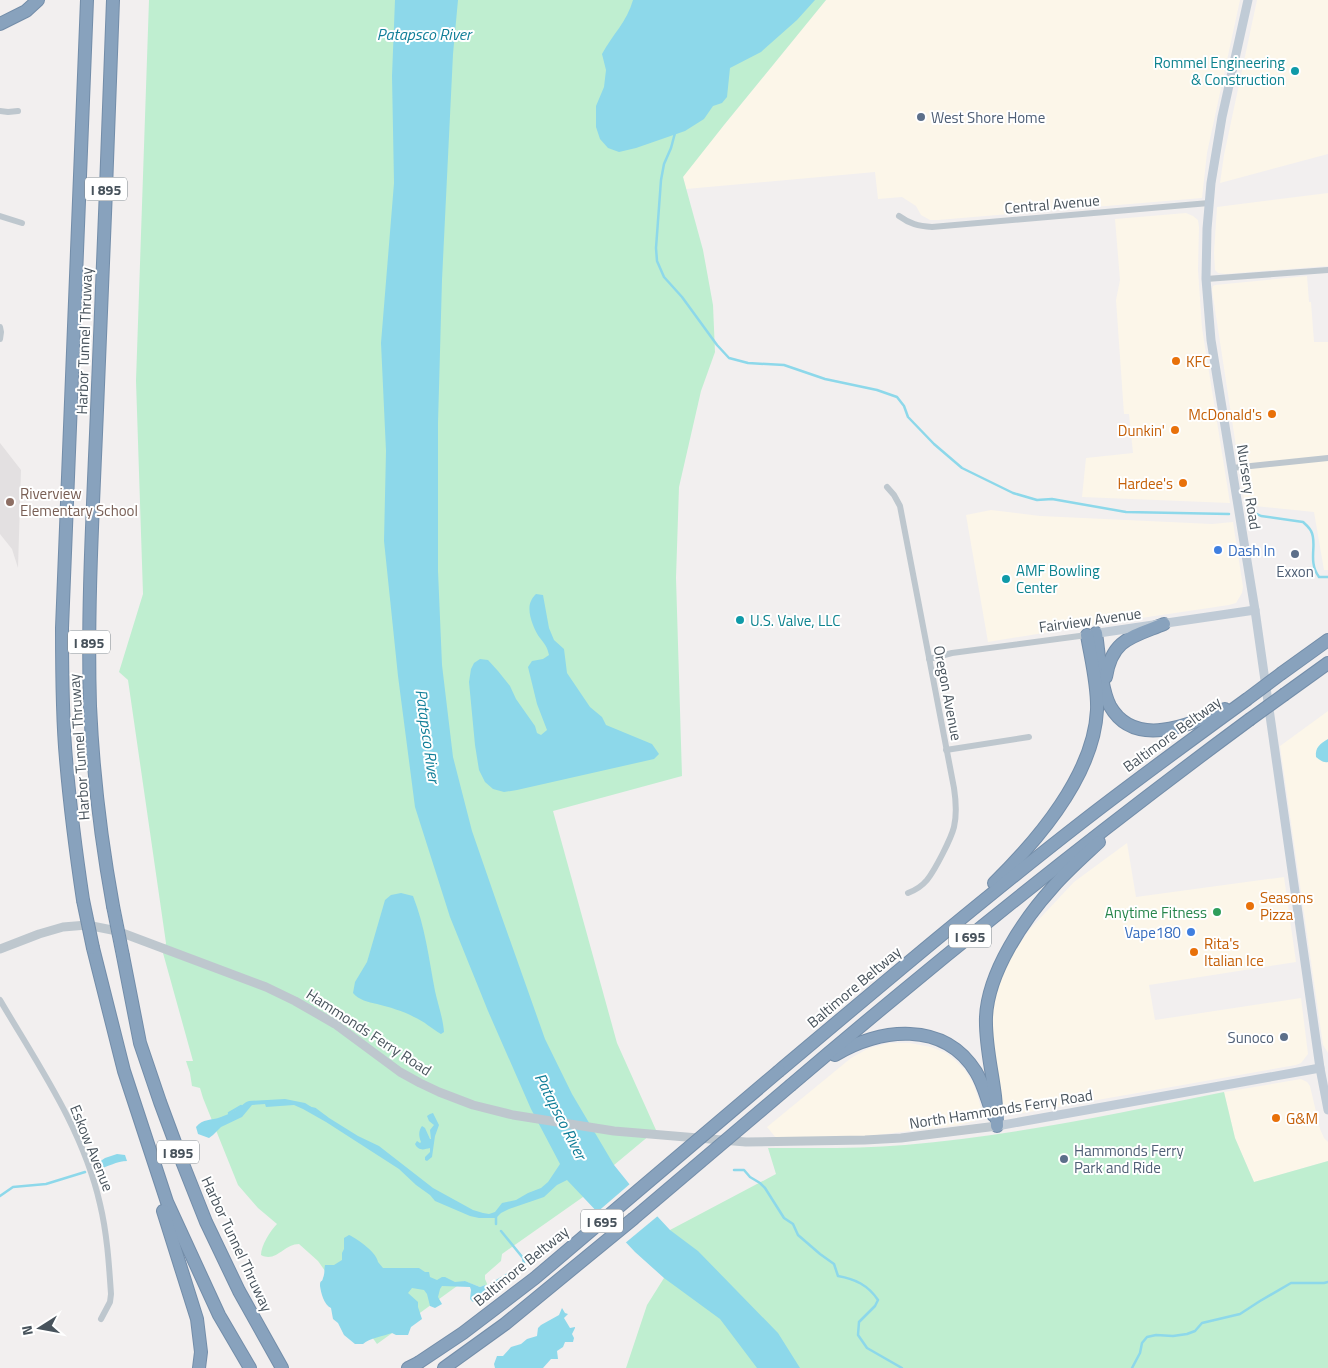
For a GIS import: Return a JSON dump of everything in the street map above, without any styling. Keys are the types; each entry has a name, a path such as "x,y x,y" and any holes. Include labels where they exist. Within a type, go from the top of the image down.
{"highway":[{"path":"0,24 26,11 38,0"},
{"name":"Harbor Tunnel Thruway","path":"86,0 62,628 66,758 73,830 93,948 124,1071 167,1202 219,1315 250,1368"},
{"name":"Harbor Tunnel Thruway","path":"113,0 89,641 90,709 102,840 140,1043 160,1102 206,1222 239,1291 282,1368"},
{"path":"1104,687 1107,667 1115,649 1123,642 1164,624"},
{"path":"1092,634 1110,706 1125,722 1138,728 1165,731 1196,722 1246,700"},
{"path":"927,946 1024,853 1039,835 1078,777 1092,744 1097,708 1092,634"},
{"name":"Baltimore Beltway","path":"413,1365 463,1333 535,1278 927,946 1084,820 1328,640"},
{"name":"I 695","path":"444,1368 546,1292 805,1073 1025,891 1139,802 1328,663"},
{"path":"997,1126 986,1028 986,1014 997,973 1018,934 1043,899 1139,802"},
{"path":"805,1073 840,1052 873,1038 905,1033 923,1035 939,1040 955,1049 975,1070 997,1126"},
{"path":"124,1071 142,1145 197,1319 201,1352 199,1368"},
{"path":"264,1337 287,1368"}],"main road":[{"name":"Nursery Road","path":"1248,0 1217,145 1209,203 1206,280 1211,340 1255,610 1324,1067 1328,1110"},
{"name":"Fairview Avenue","path":"1092,634 1255,610"},
{"name":"North Hammonds Ferry Road","path":"997,1126 1324,1067"}],"street":[{"path":"0,111 18,110"},
{"name":"Central Avenue","path":"899,216 908,223 917,226 932,227 1209,203"},
{"path":"0,216 22,223"},
{"path":"1206,280 1328,270"},
{"path":"0,327 0,339"},
{"path":"1232,468 1328,458"},
{"name":"Oregon Avenue","path":"887,487 900,506 956,806 954,828 928,880 916,890 908,893"},
{"name":"Fairview Avenue","path":"929,659 952,653 1092,634"},
{"path":"946,750 1029,737"},
{"name":"Hammonds Ferry Road","path":"0,950 39,934 63,927 87,925 117,931 289,998 330,1020 394,1067 439,1092 473,1105 513,1115 614,1131"},
{"name":"Eskow Avenue","path":"0,1000 63,1108 92,1177 103,1220 111,1294 110,1302 101,1319"},
{"name":"North Hammonds Ferry Road","path":"614,1131 746,1142 901,1138 997,1126"}],"shaded area":[{"path":"826,0 1240,0 1207,153 1202,198 930,220 921,215 916,206 902,197 878,199 875,172 686,189 683,176"},
{"path":"1257,0 1328,0 1328,154 1220,183 1224,155"},
{"path":"1328,193 1328,266 1225,274 1218,273 1215,270 1214,253 1217,207"},
{"path":"1186,213 1198,220 1198,270 1202,328 1230,503 1082,497 1086,458 1133,453 1129,414 1124,414 1116,300 1120,280 1115,219"},
{"path":"1307,276 1314,342 1328,342 1328,570 1324,570 1314,512 1245,505 1212,290 1215,285"},
{"name":"Riverview Elementary School","path":"0,443 21,470 18,568 12,549 0,534"},
{"path":"991,510 1040,516 1212,524 1233,522 1243,587 1242,593 1236,603 1229,605 988,642 966,515"},
{"path":"1328,711 1328,1053 1323,1045 1280,746"},
{"path":"1127,843 1136,897 1284,877 1296,962 1149,985 1155,1020 1301,998 1308,1054 1301,1063 1296,1065 1011,1114 1000,1103 990,1040 992,1006 1006,964 1029,930 1074,882"},
{"path":"889,1043 910,1043 931,1047 946,1053 955,1060 965,1070 973,1083 978,1097 981,1108 980,1115 976,1121 869,1136 776,1138 767,1127 851,1058 869,1048"},
{"path":"1301,1079 1310,1086 1320,1129 1328,1142 1328,1161 1254,1182 1235,1138 1224,1092"}],"green space":[{"path":"149,0 826,0 683,177 703,250 713,305 715,352 701,391 679,487 676,578 682,776 553,811 617,1043 656,1130 614,1165 583,1197 502,1254 501,1261 485,1275 488,1286 480,1287 464,1281 377,1344 318,1261 299,1244 271,1257 261,1255 266,1239 277,1224 258,1208 238,1185 200,1088 192,1086 186,1061 193,1061 163,953 166,943 128,680 119,672 143,594 136,381"},
{"path":"1224,1092 1235,1138 1254,1182 1328,1161 1328,1368 626,1368 647,1305 664,1278 670,1230 776,1174 768,1148 871,1147 986,1136 1065,1123"}],"water":[{"name":"Patapsco River","path":"395,0 458,0 453,54 442,280 438,423 438,571 442,665 453,757 472,831 545,1039 572,1094 614,1165 643,1201 670,1230 698,1251 778,1333 800,1368 757,1368 720,1319 664,1278 635,1252 567,1180 557,1185 544,1197 509,1209 496,1218 479,1218 435,1201 399,1169 326,1122 294,1105 266,1107 265,1104 252,1105 242,1117 221,1127 209,1138 198,1134 196,1127 201,1122 228,1114 249,1101 285,1099 305,1103 358,1136 379,1146 433,1188 473,1210 489,1214 495,1212 502,1203 516,1200 541,1188 548,1182 560,1164 531,1109 488,1011 450,917 415,807 398,676 384,541 386,451 381,343 394,183 392,76"},
{"path":"633,0 815,0 797,20 761,52 730,68 727,97 722,103 713,106 704,119 685,131 619,152 608,148 600,139 596,127 596,106 604,87 606,70 602,54 623,22"},
{"path":"536,594 543,595 549,628 554,640 564,649 567,673 590,707 602,717 606,725 652,744 659,754 654,759 504,792 493,789 485,782 479,770 475,745 469,682 474,663 480,659 488,660 510,686 516,699 535,726 537,733 541,735 547,730 537,704 528,667 532,661 543,659 549,655 531,620 529,610 532,599"},
{"path":"1328,739 1328,762 1325,762 1316,757 1316,751 1320,744"},
{"path":"401,893 413,896 421,919 443,1022 444,1032 441,1034 410,1015 364,1000 353,993 355,982 367,962 385,900 391,895"},
{"path":"433,1113 439,1125 435,1136 432,1157 427,1161 425,1157 430,1152 430,1148 420,1149 415,1144 417,1141 421,1142 419,1134 422,1126 431,1139 430,1130 434,1125 427,1116"},
{"path":"117,1154 125,1155 127,1161 97,1170 96,1164 105,1158"},
{"path":"349,1235 371,1251 383,1268 419,1268 429,1272 430,1277 437,1280 445,1277 455,1282 465,1281 480,1287 485,1285 491,1291 473,1302 470,1299 470,1287 442,1286 438,1297 442,1304 435,1308 430,1306 424,1290 412,1288 408,1293 418,1302 422,1319 411,1327 408,1335 392,1333 363,1344 355,1344 344,1335 338,1323 333,1319 331,1308 325,1302 320,1286 325,1265 334,1265 342,1260 344,1238"},
{"path":"562,1308 568,1314 564,1318 570,1328 575,1328 572,1334 573,1342 565,1342 563,1347 557,1351 558,1359 551,1359 543,1368 495,1368 494,1364 497,1356 503,1356 511,1347 537,1336 538,1328 559,1315"}],"pier":[{"path":"631,1183 659,1215 624,1244 595,1214"}],"waterway":[{"path":"675,133 664,164 661,180 656,248 657,261 664,277 682,297 717,345 729,358 748,363 784,365 825,379 877,390 897,397 904,406 908,417 934,444 962,468 1013,493 1037,500 1052,499 1126,512 1229,514"},
{"path":"1251,511 1261,516 1303,522 1313,536 1315,571 1319,577 1328,577"},
{"path":"229,1113 241,1106"},
{"path":"310,1108 315,1109 327,1118"},
{"path":"734,1170 744,1170 765,1188 784,1218 793,1224 798,1235 834,1264 838,1276 850,1279 870,1290 878,1300 875,1306 859,1322 858,1335 867,1348 902,1368"},
{"path":"0,1196 13,1187 46,1184 85,1172"},
{"path":"496,1215 496,1224"},
{"path":"488,1286 524,1263 523,1258 501,1231"},
{"path":"1132,1368 1140,1353 1142,1343 1147,1337 1187,1334 1195,1331 1202,1323 1240,1314 1291,1283 1328,1282"}],"place":[{"name":"Rommel Engineering & Construction","path":"1295,71"},
{"name":"West Shore Home","path":"921,117"},
{"name":"KFC","path":"1176,361"},
{"name":"McDonald's","path":"1272,414"},
{"name":"Dunkin'","path":"1175,430"},
{"name":"Hardee's","path":"1183,483"},
{"name":"Riverview Elementary School","path":"10,502"},
{"name":"Dash In","path":"1218,550"},
{"name":"Exxon","path":"1295,554"},
{"name":"AMF Bowling Center","path":"1006,579"},
{"name":"U.S. Valve, LLC","path":"740,620"},
{"name":"Seasons Pizza","path":"1250,906"},
{"name":"Anytime Fitness","path":"1217,912"},
{"name":"Vape180","path":"1191,932"},
{"name":"Rita's Italian Ice","path":"1194,952"},
{"name":"Sunoco","path":"1284,1037"},
{"name":"G&M","path":"1276,1118"},
{"name":"Hammonds Ferry Park and Ride","path":"1064,1159"}]}
